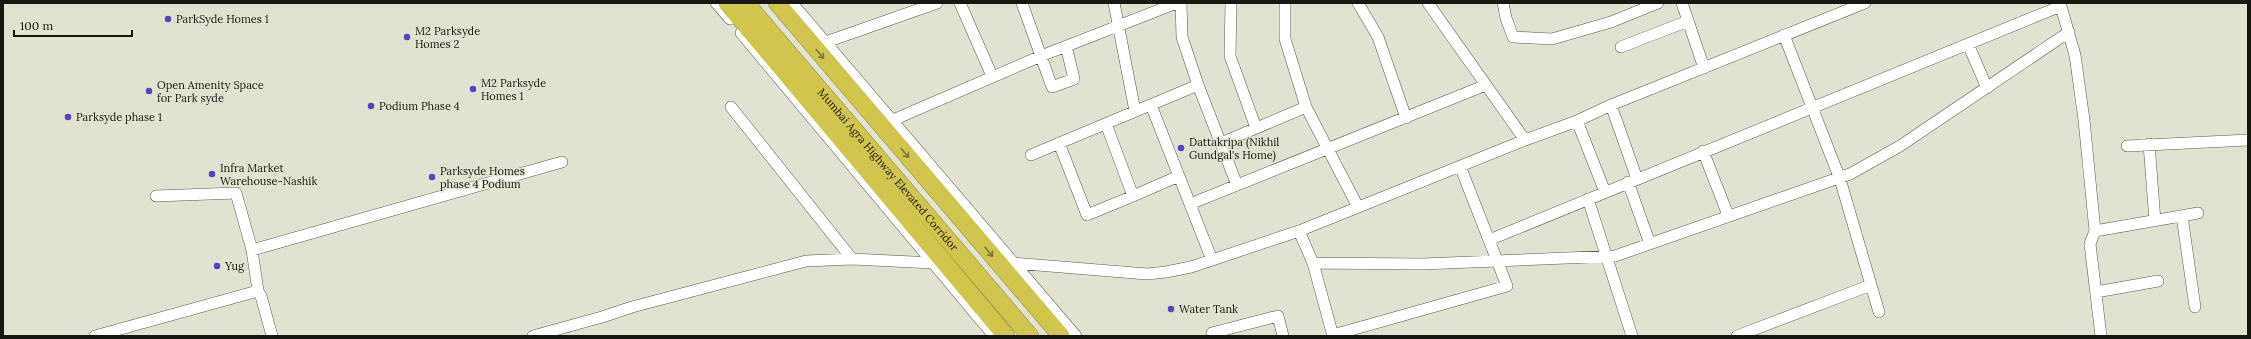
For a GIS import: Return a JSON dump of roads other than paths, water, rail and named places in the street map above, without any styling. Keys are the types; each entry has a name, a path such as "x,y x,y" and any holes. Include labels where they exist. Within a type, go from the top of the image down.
{"highway":[{"path":"727,3 1006,336"},
{"name":"Mumbai Agra Highway Elevated Corridor","path":"746,3 1030,336"},
{"name":"Mumbai Agra Highway Elevated Corridor","path":"760,3 1041,336"},
{"path":"777,3 1061,336"}],"street":[{"path":"716,3 994,336"},
{"path":"792,3 1076,336"},
{"path":"826,42 937,3"},
{"path":"960,3 992,76"},
{"path":"1022,3 1052,87 1074,79 1066,46"},
{"path":"1114,3 1117,26 1135,111"},
{"path":"893,120 992,76 1117,26 1158,7 1177,3"},
{"path":"1181,3 1182,37 1198,85 1237,185"},
{"path":"1230,3 1230,56 1256,128"},
{"path":"1285,3 1285,40 1306,107 1358,207"},
{"path":"1358,3 1378,37 1406,118"},
{"path":"1428,3 1525,140"},
{"path":"1503,3 1506,18 1513,37 1552,39 1611,22 1658,3"},
{"path":"1682,3 1704,68"},
{"path":"1014,262 1147,274 1177,270 1212,260 1299,231 1525,140 1577,121 1611,105 1865,3"},
{"path":"1489,240 2061,5 2075,55 2084,120 2095,231 2090,244 2101,336"},
{"path":"1621,47 1688,20"},
{"path":"1313,263 1498,262 1615,256 1728,215 1840,179 1900,146 2069,32"},
{"path":"1784,36 1840,179 1879,312"},
{"path":"1968,44 1986,88"},
{"path":"1031,156 1198,85"},
{"path":"1190,204 1486,85"},
{"path":"1151,105 1212,260"},
{"path":"1611,105 1650,244"},
{"path":"731,106 852,259"},
{"path":"1221,143 1306,107"},
{"path":"1577,121 1605,192"},
{"path":"1106,124 1133,196"},
{"path":"2127,146 2248,140"},
{"path":"1059,143 1087,215 1179,176"},
{"path":"2149,144 2155,221"},
{"path":"1703,151 1728,215"},
{"path":"252,250 562,162"},
{"path":"1299,231 1313,263 1333,336 1507,286 1460,166"},
{"path":"156,196 236,193 252,250 258,291 261,296 272,336"},
{"path":"1588,199 1608,256 1632,336"},
{"path":"2095,231 2198,213"},
{"path":"2182,216 2195,307"},
{"path":"533,336 632,307 806,261 852,259 933,263"},
{"path":"2096,292 2158,281"},
{"path":"1737,336 1871,285"},
{"path":"95,336 258,291"},
{"path":"1214,336 1212,333 1278,316 1283,336"}],"place":[{"name":"ParkSyde Homes 1","path":"168,19"},
{"name":"M2 Parksyde Homes 2","path":"407,37"},
{"name":"M2 Parksyde Homes 1","path":"473,89"},
{"name":"Open Amenity Space for Park syde","path":"149,91"},
{"name":"Podium Phase 4","path":"371,106"},
{"name":"Parksyde phase 1","path":"68,117"},
{"name":"Dattakripa (Nikhil Gundgal's Home)","path":"1181,148"},
{"name":"Infra Market Warehouse-Nashik","path":"212,174"},
{"name":"Parksyde Homes phase 4 Podium","path":"432,177"},
{"name":"Yug","path":"217,266"},
{"name":"Water Tank","path":"1171,309"}]}
